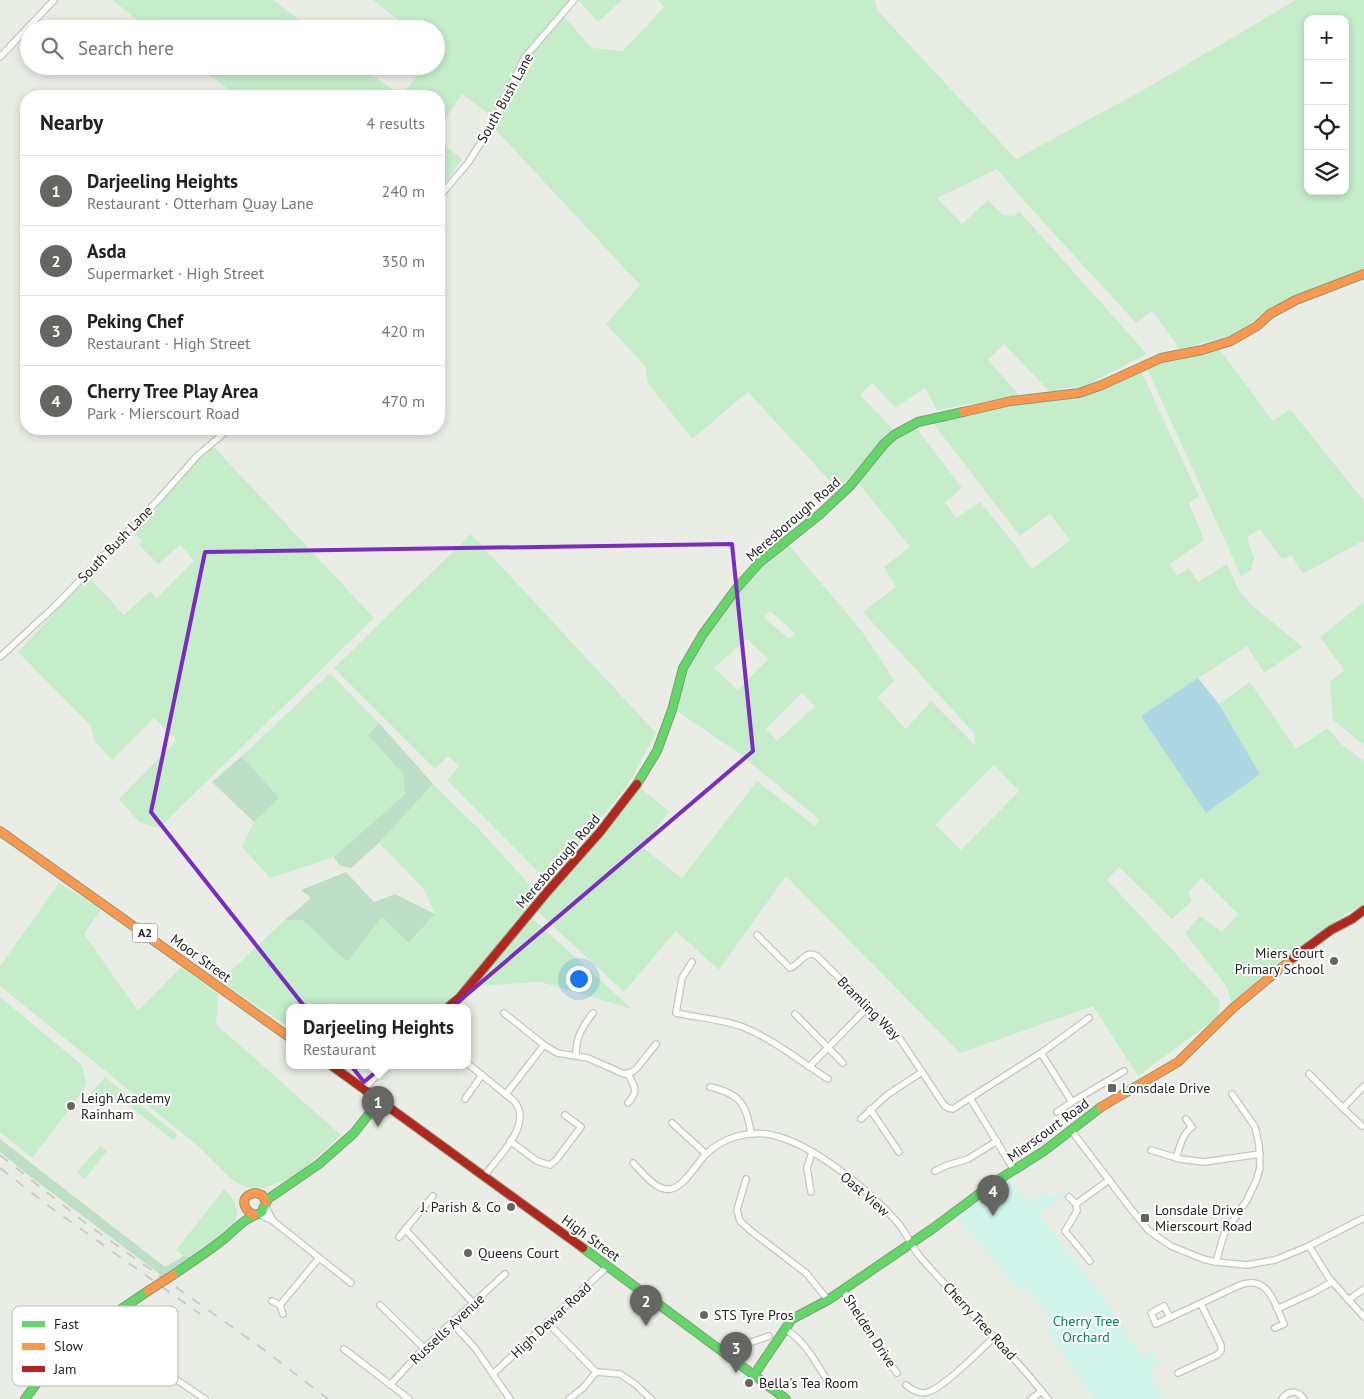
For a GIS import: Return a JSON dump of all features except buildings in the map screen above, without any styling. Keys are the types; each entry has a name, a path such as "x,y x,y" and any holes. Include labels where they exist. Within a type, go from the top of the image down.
{"street":[{"path":"35,20 54,0"},
{"name":"South Bush Lane","path":"445,191 468,162 490,128 525,57 574,0"},
{"path":"0,58 20,37"},
{"name":"Meresborough Road","path":"451,1004 600,832 636,785 657,751 672,710 683,668 703,634 736,589 760,562 819,515 850,486 884,444 894,435 918,422 1011,401 1079,393 1102,385 1161,358 1202,350 1231,341 1257,326 1270,314 1296,300 1364,274"},
{"name":"South Bush Lane","path":"0,657 54,607 159,499 197,456 222,435"},
{"name":"Moor Street","path":"0,831 286,1035"},
{"name":"Mierscourt Road","path":"754,1375 789,1322 828,1300 912,1243 1014,1170 1044,1151 1120,1094 1178,1062 1233,1008 1277,970 1331,930 1352,920 1364,910"},
{"name":"Bramling Way","path":"756,935 790,968 797,965 808,954 814,954 900,1039 948,1108 953,1108 970,1098 1041,1053 1089,1018"},
{"path":"692,962 682,978 676,1013 722,1021 750,1030 771,1041 828,1079"},
{"path":"809,1067 868,1007"},
{"path":"504,1013 557,1053 588,1058 620,1073 628,1074 637,1068 656,1044"},
{"path":"576,1055 579,1033 593,1013"},
{"path":"795,1014 843,1063"},
{"path":"506,1094 544,1045"},
{"path":"1041,1053 1072,1102"},
{"path":"471,1066 518,1104 521,1113 518,1128 484,1176"},
{"path":"126,1306 173,1276 225,1238 240,1224 264,1211 266,1203 280,1189 297,1180 319,1164 354,1132 380,1100 336,1069"},
{"path":"364,1088 384,1069"},
{"path":"1057,1112 1124,1071"},
{"path":"861,1119 887,1096 922,1072"},
{"path":"628,1074 635,1088 634,1096 628,1103"},
{"path":"1309,1074 1362,1126"},
{"path":"465,1099 482,1075"},
{"path":"1343,1108 1364,1086"},
{"path":"710,1087 730,1093 741,1101 747,1112 751,1134"},
{"path":"1216,1262 1224,1234 1247,1200 1260,1168 1258,1138 1254,1124 1232,1094"},
{"path":"970,1098 1014,1170"},
{"name":"High Street","path":"380,1100 608,1266 786,1399"},
{"path":"870,1110 899,1152"},
{"path":"510,1141 541,1164 550,1165 581,1127 565,1115"},
{"path":"1176,1158 1183,1136 1192,1127 1186,1119"},
{"path":"672,1123 706,1154"},
{"path":"1071,1130 1134,1213 1154,1234 1186,1253 1216,1262 1242,1265 1261,1264 1284,1257 1309,1246 1364,1218"},
{"name":"Oast View","path":"632,1164 656,1185 665,1190 670,1190 683,1182 706,1154 727,1140 751,1134 772,1135 812,1152 833,1166 866,1192 898,1222 912,1243"},
{"path":"935,1171 968,1159 997,1141"},
{"path":"1151,1150 1176,1158 1204,1162 1260,1154"},
{"path":"811,1192 807,1168 812,1152"},
{"path":"746,1179 737,1210 740,1221 806,1274 828,1300"},
{"path":"1076,1204 1109,1180"},
{"path":"240,1224 245,1210 246,1196 280,1189"},
{"path":"256,1193 262,1196 273,1221"},
{"path":"399,1237 432,1196"},
{"path":"1069,1197 1076,1204 1077,1211 1065,1231 1090,1261"},
{"path":"245,1210 273,1221 351,1283"},
{"path":"405,1228 473,1303"},
{"name":"Cherry Tree Road","path":"912,1243 920,1257 1048,1399"},
{"path":"1309,1246 1332,1282 1364,1317"},
{"path":"280,1305 319,1258"},
{"name":"High Dewar Road","path":"493,1374 608,1266"},
{"name":"Russells Avenue","path":"390,1384 424,1348 505,1274"},
{"path":"1170,1317 1250,1282 1259,1284 1267,1289 1284,1324 1275,1328"},
{"path":"1277,1309 1332,1282"},
{"path":"1348,1300 1364,1289"},
{"name":"Shelden Drive","path":"843,1290 868,1335 896,1372"},
{"path":"272,1301 280,1305 283,1314"},
{"path":"1178,1373 1217,1356 1221,1351 1221,1345 1201,1304"},
{"path":"380,1305 424,1348"},
{"path":"547,1322 596,1372 620,1374 635,1384 650,1399"},
{"path":"452,1323 475,1348 510,1399"},
{"path":"785,1329 796,1336 805,1346 830,1385"},
{"path":"727,1355 735,1348 769,1336"},
{"path":"906,1385 922,1393 933,1390 959,1370 994,1337"},
{"path":"344,1349 408,1399"},
{"path":"569,1399 583,1388 596,1372"},
{"path":"178,1381 205,1399"},
{"path":"25,1399 35,1386"},
{"path":"1031,1399 1042,1391"},
{"path":"1282,1399 1287,1394 1294,1392 1302,1395 1304,1399"}],"highlighted area":[{"path":"732,544 753,751 364,1082 151,812 205,552"}],"green space":[{"path":"112,0 273,0 299,20 138,20"},
{"path":"373,0 570,0 548,24 529,51 493,117 462,94 445,119 445,90 406,90 418,75 445,75 445,20 399,20"},
{"path":"578,0 622,0 598,22"},
{"path":"658,0 875,0 877,10 1016,159 1145,89 1296,0 1364,0 1364,270 1269,308 1237,334 1180,349 1152,311 1136,323 997,169 937,198 962,224 988,200 1003,215 1014,216 1019,211 1147,354 1087,385 1049,391 1004,344 988,360 1019,395 937,410 925,388 895,408 872,382 860,395 892,428 838,490 748,392 692,439 648,383 645,366 606,324 640,285 494,128 528,59 563,16 592,48 623,51 664,7"},
{"path":"210,75 372,75 393,90 229,90"},
{"path":"445,146 462,159 445,183"},
{"path":"1218,347 1273,421 1290,409 1364,501 1364,540 1303,574 1291,555 1282,559 1260,529 1247,537 1254,559 1251,570 1241,576 1147,368 1161,361"},
{"path":"1141,371 1199,496 1189,503 1204,540 1170,564 1177,576 1189,568 1198,582 1227,564 1238,589 1251,604 1302,647 1264,673 1247,646 1141,716 1260,774 1219,704 1250,682 1296,749 1328,728 1342,745 1364,761 1364,906 1347,913 1286,956 1231,1003 1227,987 1185,933 1200,916 1222,932 1238,914 1202,878 1188,892 1192,901 1172,919 1119,867 1107,880 1220,1001 1218,1017 1138,1076 1093,1006 960,1053 786,876 719,970 676,931 624,992 537,911 612,823 639,787 669,811 643,848 682,878 757,781 815,826 820,820 740,754 674,709 696,650 745,585 787,543 861,630 894,680 878,698 906,729 931,701 975,745 974,733 863,612 896,587 884,567 910,547 857,481 894,438 915,426 962,488 945,502 956,518 980,502 1013,542 1032,569 1070,540 1050,514 1020,536 932,422 1025,402 1080,396","holes":["770,611 795,633 789,639 764,618","747,639 768,659 738,690 714,668","802,693 815,706 777,741 766,729","994,765 1019,791 961,850 935,825"]},
{"path":"212,445 374,618 159,828 139,822 119,799 177,740 154,718 112,760 94,741 91,726 18,652 88,576 124,615 150,591 157,598 194,561 180,545 158,564 140,546 141,540 131,529"},
{"path":"471,534 656,733 628,785 548,882 447,780 459,766 448,756 435,769 334,668"},
{"path":"1364,602 1364,745 1333,720 1330,682 1344,670 1320,637"},
{"path":"330,673 379,723 368,735 403,774 405,794 334,857 270,878 242,847 254,822 279,798 242,756"},
{"path":"379,723 433,784 379,843 351,868 339,865 334,857 405,794 403,774 368,735"},
{"path":"242,756 279,798 254,822 212,782"},
{"path":"433,784 479,829 538,894 458,991 443,1004 286,1004 286,1025 220,981 285,920 303,920 347,962 382,917 410,943 435,914 423,888 379,843"},
{"path":"346,872 374,902 395,894 435,914 409,943 382,917 347,962 303,920 285,920 311,898 301,890"},
{"path":"59,883 101,909 84,934 138,1011 181,967 218,994 216,1024 341,1135 296,1176 264,1188 245,1187 231,1179 197,1145 0,986 0,966"},
{"path":"531,917 632,1009 541,982 476,986"},
{"path":"0,997 82,1065 86,1081 84,1090 32,1158 0,1132"},
{"path":"105,1077 178,1135 173,1140 118,1097 96,1099 90,1094"},
{"path":"0,1139 165,1267 184,1256 194,1258 165,1278 0,1152"},
{"path":"100,1146 107,1151 85,1179 77,1172"},
{"name":"Cherry Tree Orchard","path":"1010,1179 1028,1203 1046,1191 1050,1198 1058,1192 1063,1197 1039,1215 1104,1297 1140,1356 1152,1351 1160,1363 1149,1372 1164,1399 1094,1399 1047,1330 1053,1320 1024,1286 1019,1291 957,1219"},
{"path":"224,1189 233,1200 237,1210 236,1220 224,1236 194,1258 184,1256 176,1250"}],"shaded area":[{"path":"1198,678 1219,704 1260,774 1206,813 1141,716"}],"railway":[{"path":"0,1155 88,1225 259,1346 328,1399"},
{"path":"0,1168 50,1207 200,1314"}],"traffic: fast":[{"path":"637,784 657,751 672,710 683,668 703,634 736,589 760,562 819,515 850,486 884,444 894,435 918,422 963,412"},
{"path":"173,1275 219,1243 246,1220 261,1213 268,1199 319,1164 354,1133 380,1100"},
{"path":"754,1375 792,1319 828,1300 932,1229 995,1182 1044,1151 1101,1107"},
{"path":"583,1248 786,1399"},
{"path":"126,1306 148,1291"},
{"path":"25,1399 35,1386"}],"traffic: slow":[{"path":"963,412 1011,401 1079,393 1102,385 1161,358 1202,350 1231,341 1257,326 1270,314 1296,300 1364,274"},
{"path":"0,831 286,1035"},
{"path":"1101,1107 1178,1062 1233,1008 1293,958"},
{"path":"254,1215 245,1205 244,1202 247,1196 256,1193 262,1195 266,1202"},
{"path":"148,1291 173,1275"}],"traffic: jam":[{"path":"452,1004 460,997 547,892 600,832 637,784"},
{"path":"1293,958 1331,930 1364,910"},
{"path":"336,1069 583,1248"}],"place":[{"name":"Miers Court Primary School","path":"1334,961"},
{"name":"Lonsdale Drive","path":"1112,1088"},
{"name":"Leigh Academy Rainham","path":"71,1106"},
{"name":"Darjeeling Heights","path":"378,1127"},
{"name":"J. Parish & Co","path":"511,1207"},
{"name":"Cherry Tree Play Area","path":"993,1216"},
{"name":"Lonsdale Drive Mierscourt Road","path":"1145,1218"},
{"name":"Queens Court","path":"468,1253"},
{"name":"STS Tyre Pros","path":"704,1315"},
{"name":"Asda","path":"646,1326"},
{"name":"Peking Chef","path":"736,1373"},
{"name":"Bella's Tea Room","path":"749,1383"}]}
